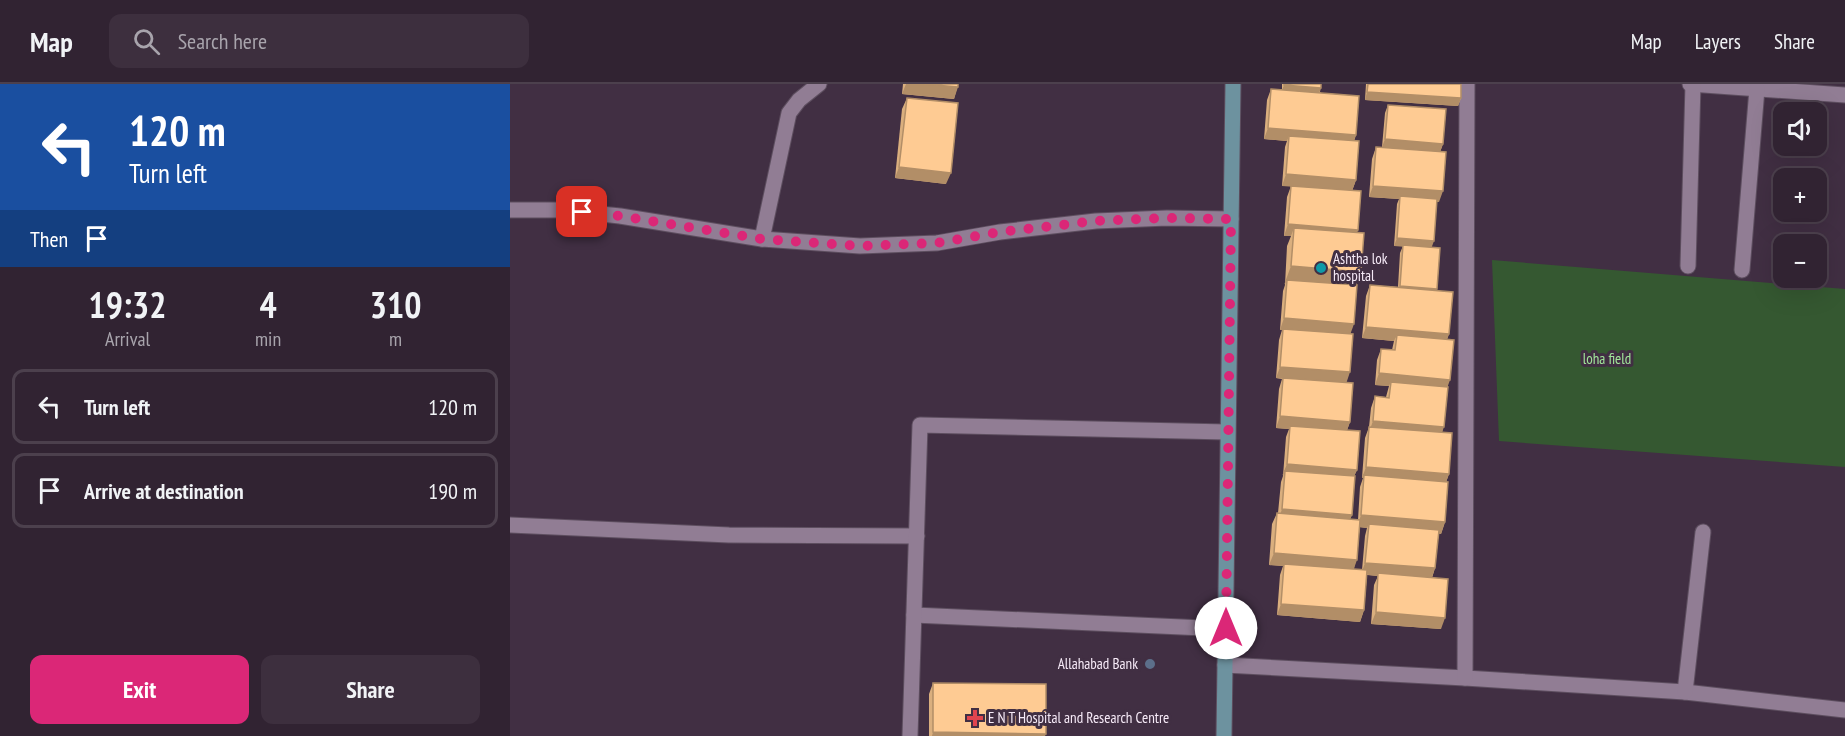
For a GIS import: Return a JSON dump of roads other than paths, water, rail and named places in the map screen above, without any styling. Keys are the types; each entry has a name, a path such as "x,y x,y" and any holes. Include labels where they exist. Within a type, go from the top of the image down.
{"street":[{"path":"762,239 789,113 799,100 819,84"},
{"path":"1224,736 1233,84"},
{"path":"1465,678 1467,84"},
{"path":"1688,266 1692,84 1757,89 1804,88 1845,95"},
{"path":"1742,270 1757,89"},
{"path":"510,210 563,210 620,216 762,239 860,246 937,243 1000,232 1096,221 1167,218 1231,219"},
{"path":"910,736 920,426 1227,432"},
{"path":"510,525 729,535 917,536"},
{"path":"1685,692 1703,532"},
{"path":"914,615 1226,628"},
{"path":"1225,665 1685,692 1845,710"}],"place":[{"name":"Ashtha lok hospital","path":"1321,268"},
{"name":"Allahabad Bank","path":"1150,664"},
{"name":"E N T Hospital and Research Centre","path":"975,718"}],"park label":[{"name":"loha field","path":"1607,359"}]}
